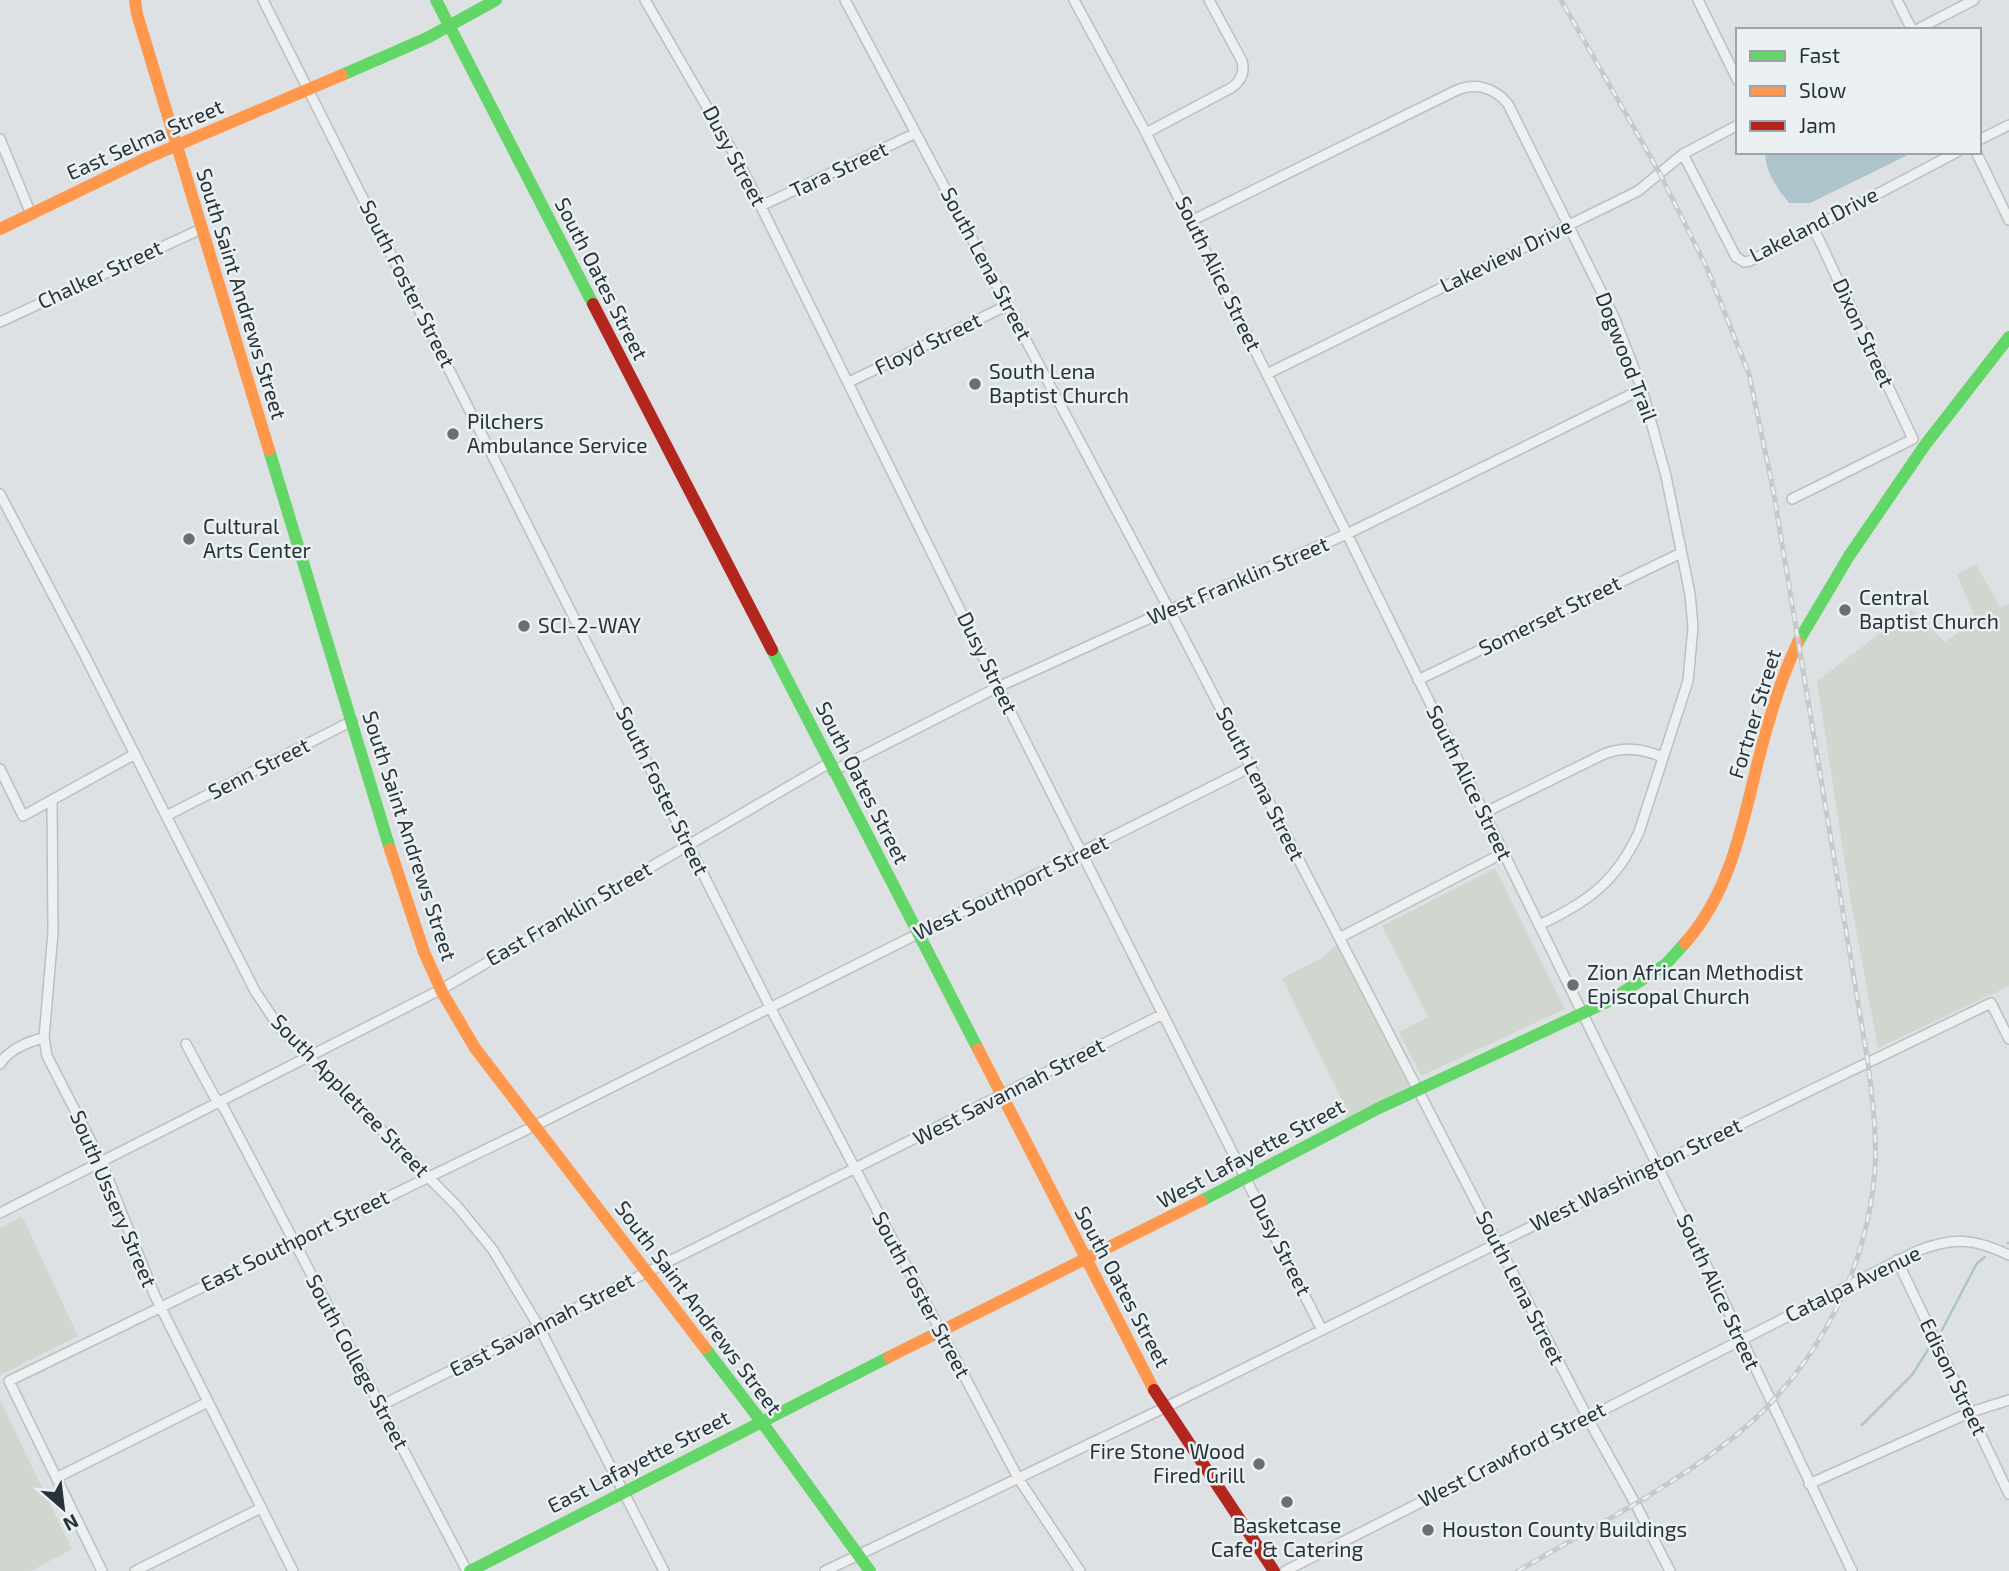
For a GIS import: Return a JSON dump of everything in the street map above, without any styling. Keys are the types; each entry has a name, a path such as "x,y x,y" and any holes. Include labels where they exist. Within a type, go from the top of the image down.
{"street":[{"name":"South Saint Andrews Street","path":"135,0 201,229 409,911 440,990 465,1034 761,1421 870,1571"},
{"name":"South Foster Street","path":"263,0 854,1169 1018,1478 1080,1571"},
{"name":"South Oates Street","path":"436,0 1164,1408 1274,1571"},
{"name":"East Selma Street","path":"0,229 176,145 427,38 496,0"},
{"name":"Dusy Street","path":"645,0 761,206 998,687 1322,1330"},
{"name":"South Lena Street","path":"845,0 1170,611 1587,1417 1636,1503 1670,1571"},
{"name":"South Alice Street","path":"1074,0 1191,221 1347,534 1657,1165 1852,1571"},
{"path":"1146,133 1231,88 1241,78 1242,61 1209,0"},
{"path":"1698,0 1736,77"},
{"path":"1897,0 1913,28"},
{"path":"1918,28 1974,0"},
{"name":"Dogwood Trail","path":"1191,221 1455,91 1475,86 1494,91 1508,104 1569,225 1614,317 1642,389 1663,463 1681,553 1693,627 1692,653 1681,704 1639,832 1618,870 1595,894 1539,925"},
{"path":"1981,139 2009,125"},
{"name":"Lakeview Drive","path":"1267,373 1643,188 1683,154 1736,126"},
{"name":"Tara Street","path":"761,206 916,133"},
{"path":"0,141 32,214"},
{"name":"Lakeland Drive","path":"1683,154 1736,257 1741,261 1750,261 1953,154"},
{"path":"1977,154 2009,220"},
{"name":"Dixon Street","path":"1814,227 1913,439"},
{"name":"Chalker Street","path":"0,322 201,229"},
{"name":"Floyd Street","path":"849,382 1008,305"},
{"name":"Fortner Street","path":"1582,1013 1633,988 1666,964 1693,934 1715,902 1730,870 1763,740 1793,650 1824,595 1925,445 2009,337"},
{"name":"West Franklin Street","path":"688,844 831,767 998,687 1347,534 1642,389"},
{"path":"1792,499 1913,439 1925,445"},
{"name":"South Appletree Street","path":"0,494 255,991 279,1027 428,1176 494,1250 539,1327 664,1571"},
{"name":"Somerset Street","path":"1418,680 1681,553"},
{"name":"Senn Street","path":"166,816 352,721"},
{"path":"1484,813 1617,749 1645,750 1663,757"},
{"path":"0,769 23,816 135,754"},
{"name":"West Southport Street","path":"770,1007 1251,767"},
{"name":"South Ussery Street","path":"52,801 53,932 44,1038 47,1056 101,1161 161,1307 293,1571"},
{"name":"East Franklin Street","path":"0,1213 440,990 688,844"},
{"path":"1339,938 1503,853"},
{"name":"West Washington Street","path":"825,1571 1991,1003 2009,1039"},
{"name":"East Southport Street","path":"56,1478 9,1381 534,1126 770,1007"},
{"name":"West Lafayette Street","path":"940,1332 1086,1261 1417,1089 1582,1013"},
{"name":"West Savannah Street","path":"854,1169 1163,1014"},
{"path":"0,1064 8,1055 31,1041 44,1038"},
{"name":"South College Street","path":"186,1044 468,1571"},
{"name":"East Savannah Street","path":"380,1406 854,1169"},
{"name":"Catalpa Avenue","path":"1740,1340 1897,1260 1933,1245 1959,1240 1978,1242 2009,1255"},
{"name":"Edison Street","path":"1897,1260 2009,1494"},
{"name":"East Lafayette Street","path":"468,1571 940,1332"},
{"name":"West Crawford Street","path":"1285,1571 1740,1340"},
{"path":"1809,1484 1971,1412 2009,1400"},
{"path":"102,1571 56,1478 208,1402"},
{"path":"135,1571 261,1508"}],"shaded area":[{"path":"1976,564 2000,607 2009,604 2009,986 1878,1048 1851,903 1817,681 1911,610 1945,642 1976,619 1957,575"},
{"path":"1495,868 1565,1009 1421,1076 1399,1032 1428,1017 1382,926"},
{"path":"1337,945 1409,1086 1346,1120 1345,1106 1282,978 1320,959"},
{"path":"22,1216 78,1336 0,1375 0,1228"},
{"path":"0,1400 72,1549 31,1571 0,1571"}],"water":[{"path":"1765,154 1910,154 1810,203 1789,203 1769,173"}],"waterway":[{"path":"1942,1330 1977,1263 1985,1257"},
{"path":"1862,1425 1912,1375 1931,1345"}],"railway":[{"path":"1518,1571 1647,1497 1697,1464 1753,1421 1781,1391 1828,1324 1846,1287 1860,1249 1870,1209 1875,1168 1874,1116 1868,1063 1773,489 1749,374 1707,268 1659,172 1561,0"}],"traffic: fast":[{"path":"436,0 593,304"},
{"path":"342,75 427,38 496,0"},
{"path":"1798,642 1849,556 1925,445 2009,337"},
{"path":"269,450 390,849"},
{"path":"772,650 978,1049"},
{"path":"1201,1201 1379,1108 1611,1000 1666,964 1685,943"},
{"path":"705,1348 870,1571"},
{"path":"470,1571 889,1357"}],"traffic: slow":[{"path":"135,0 269,450"},
{"path":"0,229 147,158 342,75"},
{"path":"1685,943 1716,898 1727,873 1770,717 1798,642"},
{"path":"390,849 424,952 442,992 475,1048 705,1348"},
{"path":"978,1049 1154,1390"},
{"path":"889,1357 1201,1201"}],"traffic: jam":[{"path":"593,304 772,650"},
{"path":"1154,1390 1274,1571"}],"place":[{"name":"South Lena Baptist Church","path":"975,384"},
{"name":"Pilchers Ambulance Service","path":"453,434"},
{"name":"Cultural Arts Center","path":"189,539"},
{"name":"Central Baptist Church","path":"1845,610"},
{"name":"SCI-2-WAY","path":"524,626"},
{"name":"Zion African Methodist Episcopal Church","path":"1573,985"},
{"name":"Fire Stone Wood Fired Grill","path":"1259,1464"},
{"name":"Basketcase Cafe' & Catering","path":"1287,1502"},
{"name":"Houston County Buildings","path":"1428,1530"}]}
